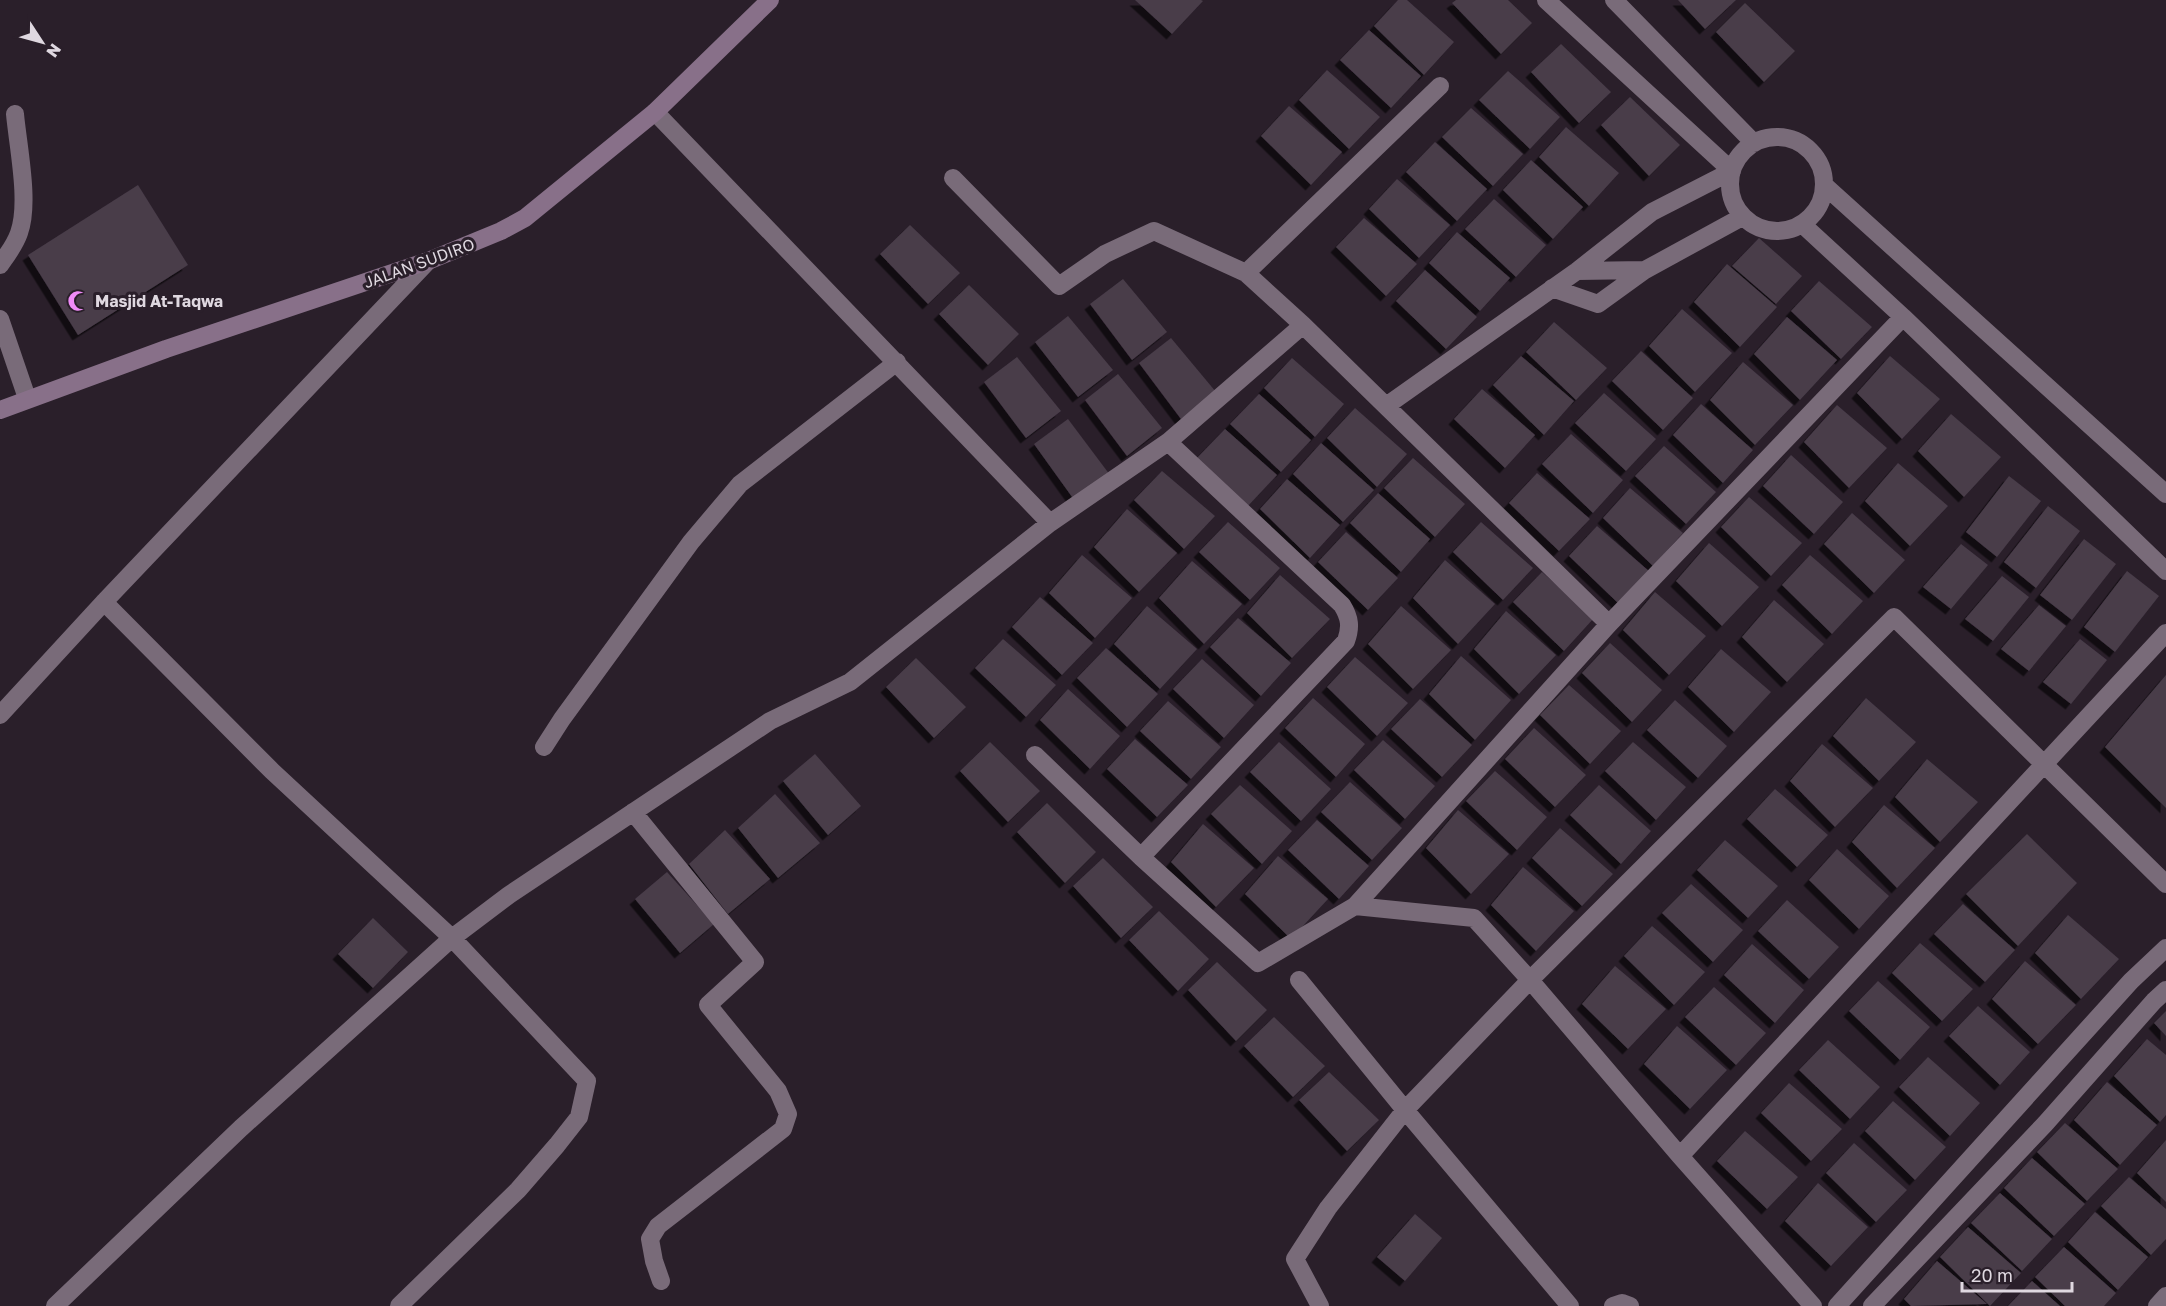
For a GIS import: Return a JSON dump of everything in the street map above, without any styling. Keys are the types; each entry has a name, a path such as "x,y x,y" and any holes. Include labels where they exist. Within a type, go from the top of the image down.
{"street":[{"name":"JALAN SUDIRO","path":"0,410 27,398 428,261 478,242 525,218 655,112 770,0"},
{"path":"1546,0 1732,171"},
{"path":"1614,0 1754,143"},
{"path":"1246,273 1440,86"},
{"path":"655,112 1050,523"},
{"path":"0,265 19,234 23,214 15,114"},
{"path":"1770,137 1786,138 1801,144 1814,154 1822,168 1824,185 1821,200 1814,213 1802,224 1787,230 1771,231 1755,226 1742,217 1730,194 1732,171 1736,161 1754,143 1770,137"},
{"path":"1386,406 1577,271 1652,212 1732,171"},
{"path":"954,178 1059,286 1105,254 1154,231 1246,273 1303,325 1609,624"},
{"path":"1824,185 2166,494"},
{"path":"1552,288 1598,304 1645,270 1742,217"},
{"path":"1802,224 1903,317 2166,571"},
{"path":"0,715 104,602 428,261"},
{"path":"1577,271 1645,270"},
{"path":"1035,756 1141,857 1258,963 1355,906 1609,624 1903,317"},
{"path":"0,319 27,398"},
{"path":"55,1306 241,1128 452,938 509,895 770,721 850,682 1050,523 1168,442 1303,325"},
{"path":"544,747 691,542 740,484 897,362"},
{"path":"1141,857 1346,641 1350,631 1350,622 1342,605 1168,442"},
{"path":"104,602 272,771 452,938 587,1081 579,1117 557,1145 518,1190 399,1306"},
{"path":"1320,1306 1295,1259 1328,1208 1404,1110 1530,980 1894,617 2166,884"},
{"path":"1680,1156 2166,633"},
{"path":"633,812 755,963 708,1005 778,1091 789,1114 783,1129 658,1227 650,1239 661,1281"},
{"path":"1355,906 1474,918 1813,1306"},
{"path":"1837,1306 2131,981 2166,948"},
{"path":"1299,980 1404,1110 1570,1306"},
{"path":"1872,1306 2045,1124 2160,995 2131,981"},
{"path":"2021,1103 2045,1124"},
{"path":"2157,1306 2166,1296"},
{"path":"1613,1306 1622,1303 1630,1306"}],"building":[{"path":"1135,0 1201,0 1203,1 1172,34"},
{"path":"1398,0 1407,0 1454,42 1424,75 1374,26"},
{"path":"1456,0 1508,0 1532,23 1501,54 1452,3"},
{"path":"1678,0 1736,0 1705,29"},
{"path":"1745,3 1795,51 1764,82 1716,32"},
{"path":"1369,30 1421,76 1391,108 1340,60"},
{"path":"1561,44 1611,92 1579,123 1531,72"},
{"path":"1327,70 1380,117 1349,149 1299,100"},
{"path":"1508,71 1560,117 1530,149 1479,100"},
{"path":"1630,97 1680,145 1649,176 1601,125"},
{"path":"1289,106 1342,152 1311,185 1261,136"},
{"path":"1471,108 1523,154 1493,186 1442,137"},
{"path":"1566,127 1619,173 1589,206 1539,157"},
{"path":"1435,142 1487,189 1457,221 1406,172"},
{"path":"1531,160 1583,207 1553,239 1503,190"},
{"path":"1397,179 1450,225 1419,258 1369,209"},
{"path":"138,185 188,265 78,335 28,255"},
{"path":"1494,199 1546,245 1516,277 1465,229"},
{"path":"1364,218 1417,264 1386,296 1336,247"},
{"path":"910,225 960,273 928,304 880,254"},
{"path":"1457,232 1510,278 1480,311 1429,263"},
{"path":"1759,238 1802,276 1776,304 1732,266"},
{"path":"1727,264 1777,307 1740,347 1694,302"},
{"path":"1425,270 1477,317 1446,349 1396,301"},
{"path":"1123,279 1167,332 1132,360 1090,304"},
{"path":"1819,281 1872,327 1841,359 1791,311"},
{"path":"969,285 1019,334 988,365 939,314"},
{"path":"1682,309 1732,353 1695,392 1649,346"},
{"path":"1068,316 1113,370 1078,397 1035,342"},
{"path":"1787,317 1837,360 1800,400 1754,354"},
{"path":"1554,322 1607,368 1576,400 1526,352"},
{"path":"1171,338 1216,392 1181,419 1139,363"},
{"path":"1641,351 1693,398 1663,430 1612,381"},
{"path":"1521,356 1574,401 1544,435 1493,385"},
{"path":"1890,356 1940,399 1902,439 1857,393"},
{"path":"1017,357 1061,411 1026,438 984,382"},
{"path":"1292,358 1344,404 1315,437 1264,388"},
{"path":"1743,362 1793,405 1755,445 1710,400"},
{"path":"1118,374 1162,428 1127,456 1085,400"},
{"path":"1482,389 1535,435 1505,468 1454,419"},
{"path":"1604,393 1656,439 1626,471 1575,423"},
{"path":"1259,394 1311,440 1281,472 1230,424"},
{"path":"1701,404 1753,450 1723,483 1673,435"},
{"path":"1837,405 1887,448 1849,488 1804,442"},
{"path":"1355,408 1407,454 1377,487 1327,438"},
{"path":"1951,414 2001,457 1964,497 1918,451"},
{"path":"1068,419 1110,475 1075,501 1034,444"},
{"path":"1225,429 1277,475 1247,507 1196,459"},
{"path":"1571,434 1623,480 1593,513 1542,464"},
{"path":"1321,443 1374,490 1343,522 1293,474"},
{"path":"1664,446 1716,492 1686,524 1635,476"},
{"path":"1791,455 1843,502 1814,534 1763,486"},
{"path":"1413,458 1465,504 1435,537 1384,488"},
{"path":"1898,463 1948,506 1910,546 1865,501"},
{"path":"1162,471 1215,516 1184,549 1134,500"},
{"path":"1537,473 1590,519 1559,551 1509,503"},
{"path":"2009,476 2041,501 1997,557 1966,532"},
{"path":"1287,479 1340,525 1310,558 1260,509"},
{"path":"1630,488 1683,533 1653,566 1603,518"},
{"path":"1378,493 1430,539 1401,572 1350,523"},
{"path":"1749,497 1802,543 1771,576 1721,527"},
{"path":"2048,506 2080,531 2036,588 2004,562"},
{"path":"1127,509 1177,553 1139,592 1094,547"},
{"path":"1852,513 1905,560 1874,593 1824,544"},
{"path":"1228,522 1280,568 1250,600 1199,552"},
{"path":"1481,522 1533,568 1503,600 1453,552"},
{"path":"1597,526 1650,572 1619,604 1569,556"},
{"path":"1346,532 1398,578 1368,610 1318,562"},
{"path":"2084,539 2116,564 2072,620 2040,595"},
{"path":"1709,543 1759,587 1722,626 1676,581"},
{"path":"1961,544 1988,565 1951,609 1923,587"},
{"path":"1082,555 1132,598 1095,638 1049,593"},
{"path":"1810,555 1863,601 1832,634 1782,585"},
{"path":"1445,560 1495,604 1458,644 1413,598"},
{"path":"1192,561 1242,604 1204,644 1159,598"},
{"path":"2127,571 2159,596 2115,652 2084,627"},
{"path":"1542,572 1594,618 1564,651 1513,602"},
{"path":"1280,575 1330,619 1292,658 1247,613"},
{"path":"2002,576 2029,597 1993,641 1965,619"},
{"path":"1655,592 1706,636 1669,675 1623,630"},
{"path":"1040,597 1093,643 1062,675 1012,627"},
{"path":"1774,600 1824,644 1787,682 1742,637"},
{"path":"2039,605 2066,626 2029,671 2001,649"},
{"path":"1147,606 1197,649 1160,689 1114,644"},
{"path":"1401,606 1451,650 1413,689 1368,644"},
{"path":"1506,611 1556,655 1519,694 1474,649"},
{"path":"1238,618 1291,663 1261,696 1210,647"},
{"path":"1003,639 1056,685 1026,717 975,668"},
{"path":"2080,639 2107,660 2071,704 2043,682"},
{"path":"1610,643 1662,690 1632,722 1582,673"},
{"path":"1106,648 1158,694 1127,727 1077,678"},
{"path":"1721,649 1771,692 1734,732 1688,687"},
{"path":"1461,656 1511,700 1475,740 1429,694"},
{"path":"1355,657 1408,703 1377,736 1327,687"},
{"path":"916,658 966,707 934,738 886,687"},
{"path":"1202,659 1254,705 1224,738 1173,689"},
{"path":"2166,675 2166,808 2105,747"},
{"path":"1569,685 1621,731 1590,764 1540,715"},
{"path":"1068,689 1120,736 1090,769 1040,720"},
{"path":"1313,698 1365,744 1336,777 1285,728"},
{"path":"1866,698 1916,742 1879,781 1833,736"},
{"path":"1420,699 1472,745 1442,777 1391,729"},
{"path":"1675,700 1727,746 1698,778 1647,730"},
{"path":"1168,701 1221,747 1191,779 1140,731"},
{"path":"1534,728 1586,775 1555,807 1505,759"},
{"path":"1135,739 1188,785 1157,817 1107,769"},
{"path":"1383,740 1435,786 1405,819 1354,770"},
{"path":"990,742 1040,791 1008,822 960,771"},
{"path":"1279,742 1331,789 1301,821 1250,772"},
{"path":"1633,742 1686,787 1656,820 1605,771"},
{"path":"1822,744 1873,788 1835,827 1790,781"},
{"path":"815,754 861,806 828,835 783,781"},
{"path":"1927,759 1978,802 1940,842 1895,797"},
{"path":"1495,771 1547,817 1517,850 1466,801"},
{"path":"1350,782 1402,828 1372,860 1321,812"},
{"path":"1240,785 1292,831 1262,864 1211,814"},
{"path":"1599,785 1651,831 1621,864 1570,815"},
{"path":"1775,789 1828,835 1797,867 1747,819"},
{"path":"775,794 820,843 778,878 738,828"},
{"path":"1047,803 1096,852 1065,883 1017,832"},
{"path":"1884,805 1935,848 1897,888 1852,842"},
{"path":"1458,810 1509,854 1471,894 1426,848"},
{"path":"1317,820 1369,866 1339,899 1288,850"},
{"path":"1203,824 1254,868 1216,907 1171,862"},
{"path":"1560,828 1613,874 1582,906 1532,858"},
{"path":"725,830 770,879 728,914 689,864"},
{"path":"2027,834 2077,883 2018,946 1966,894"},
{"path":"1725,840 1778,886 1748,918 1697,870"},
{"path":"1837,849 1889,896 1859,929 1809,880"},
{"path":"1278,856 1328,899 1291,939 1245,894"},
{"path":"1103,858 1153,907 1121,938 1073,886"},
{"path":"1523,867 1574,911 1536,951 1491,905"},
{"path":"667,872 714,924 680,953 635,899"},
{"path":"1691,884 1743,930 1713,962 1662,913"},
{"path":"1787,900 1839,947 1809,979 1758,931"},
{"path":"1963,904 2015,950 1985,982 1934,934"},
{"path":"1159,911 1209,959 1178,991 1129,940"},
{"path":"2068,915 2119,959 2081,999 2035,953"},
{"path":"373,918 408,952 373,988 338,954"},
{"path":"1652,926 1705,972 1674,1005 1624,956"},
{"path":"1920,943 1973,989 1942,1021 1892,973"},
{"path":"1752,944 1804,990 1775,1023 1724,975"},
{"path":"2025,961 2076,1005 2038,1044 1992,999"},
{"path":"1217,962 1267,1010 1236,1041 1188,990"},
{"path":"1615,966 1666,1009 1628,1049 1582,1004"},
{"path":"1878,981 1930,1027 1900,1060 1849,1011"},
{"path":"1714,987 1766,1033 1736,1065 1685,1017"},
{"path":"1978,1006 2030,1052 2000,1085 1949,1036"},
{"path":"2166,1011 2166,1036 2154,1023"},
{"path":"1274,1017 1325,1066 1293,1097 1244,1046"},
{"path":"1677,1026 1727,1070 1690,1109 1644,1064"},
{"path":"2147,1039 2166,1055 2166,1115 2160,1122 2114,1076"},
{"path":"1828,1040 1880,1087 1850,1119 1799,1070"},
{"path":"1928,1057 1980,1103 1950,1136 1899,1087"},
{"path":"1329,1072 1379,1120 1347,1151 1299,1100"},
{"path":"2107,1082 2157,1125 2120,1165 2074,1120"},
{"path":"1789,1083 1842,1129 1811,1161 1761,1113"},
{"path":"1893,1101 1946,1147 1915,1180 1865,1131"},
{"path":"2065,1123 2118,1169 2087,1201 2037,1152"},
{"path":"1745,1131 1798,1177 1767,1209 1717,1161"},
{"path":"2166,1140 2166,1202 2137,1173"},
{"path":"1854,1143 1907,1190 1876,1222 1826,1173"},
{"path":"2032,1158 2085,1204 2054,1236 2004,1188"},
{"path":"2129,1177 2166,1209 2166,1239 2151,1255 2101,1206"},
{"path":"1818,1183 1868,1227 1831,1266 1785,1221"},
{"path":"2000,1193 2052,1239 2022,1271 1971,1223"},
{"path":"2095,1212 2148,1257 2118,1290 2068,1242"},
{"path":"1415,1214 1442,1238 1405,1281 1377,1257"},
{"path":"1968,1227 2021,1273 1990,1306 1940,1257"},
{"path":"2064,1247 2116,1293 2104,1306 2065,1306 2035,1277"},
{"path":"1937,1261 1987,1304 1911,1306 1904,1299"},
{"path":"2032,1281 2060,1306 2008,1306"}],"place":[{"name":"Masjid At-Taqwa","path":"78,301"}]}
